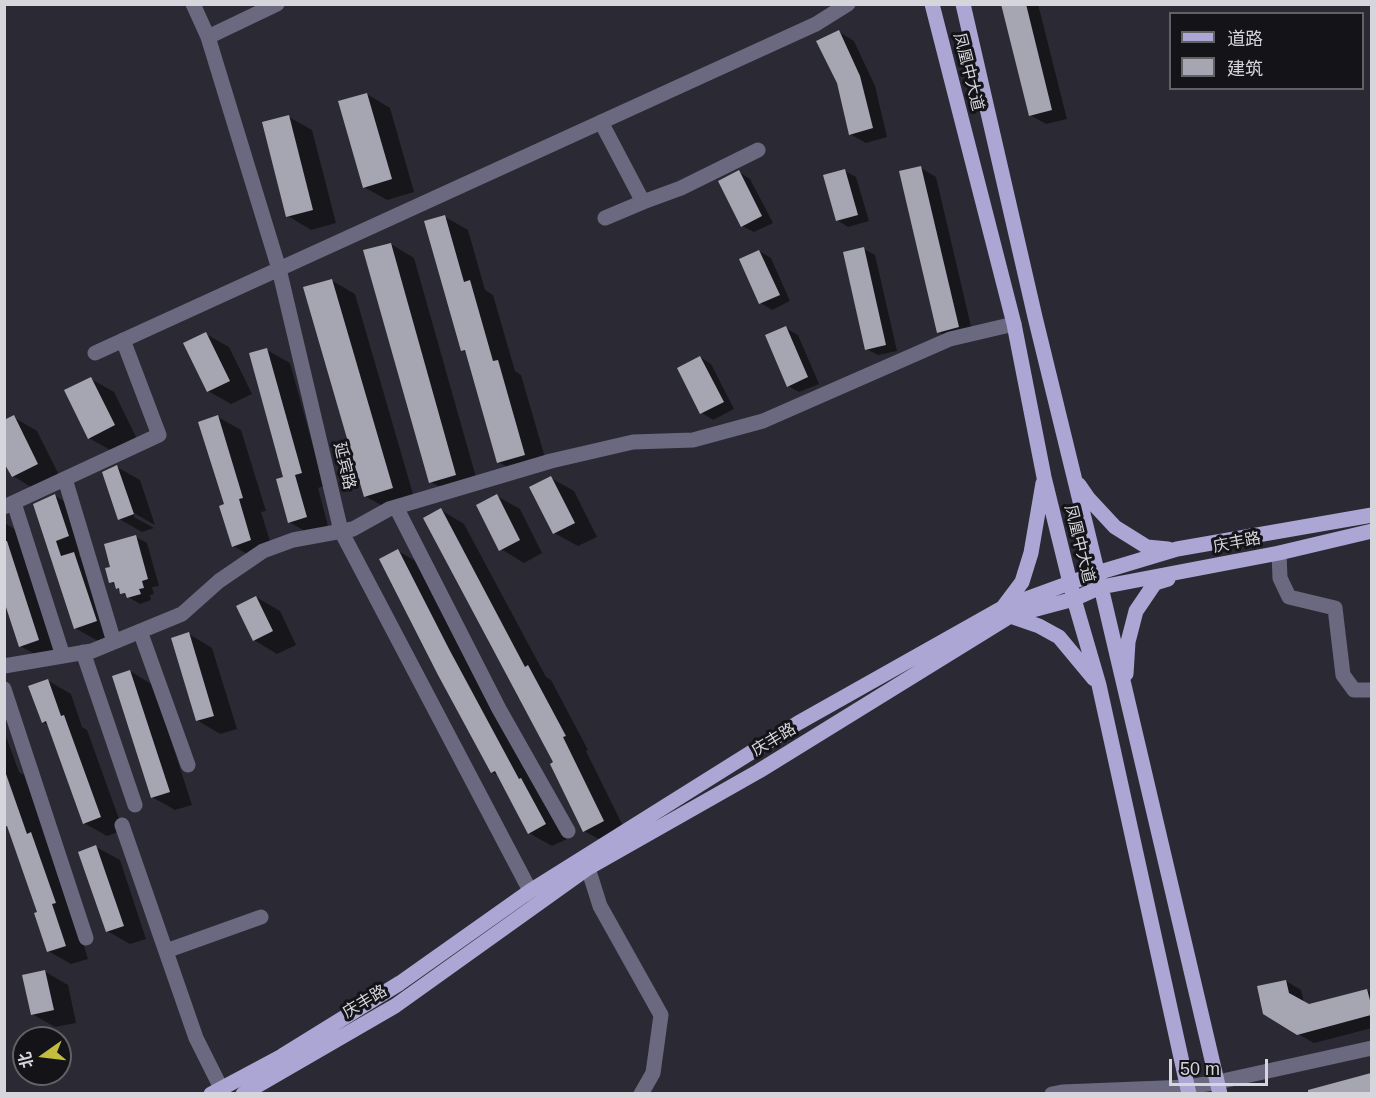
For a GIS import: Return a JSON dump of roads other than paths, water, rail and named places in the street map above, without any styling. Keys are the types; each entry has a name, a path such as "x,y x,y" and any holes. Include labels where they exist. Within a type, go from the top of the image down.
{"main road":[{"name":"凤凰中大道","path":"932,4 1014,324 1044,477 1074,599 1099,685 1188,1090"},
{"name":"凤凰中大道","path":"963,4 1035,317 1219,1088"},
{"path":"1073,476 1088,498 1115,527 1147,547 1177,549"},
{"path":"1007,612 1022,582 1031,553 1044,477"},
{"path":"219,1092 400,983 798,723 1007,612 1070,582 1099,580 1177,549 1371,515"},
{"name":"庆丰路","path":"243,1094 395,1006 533,898 759,771 1007,612 1074,599 1099,580 1188,571 1279,553 1371,531"},
{"path":"1125,692 1128,642 1136,610 1155,583 1188,571"},
{"path":"1007,612 1059,637 1099,685"}],"street":[{"name":"延宾路","path":"193,4 208,37 279,268 341,531 533,898"},
{"path":"208,37 277,4"},
{"path":"95,353 816,24 848,4"},
{"path":"601,122 643,202"},
{"path":"605,218 681,188 758,150"},
{"path":"4,666 92,651 182,614 219,581 263,551 293,540 353,529 389,509 541,464 633,442 693,440 763,421 950,339 1014,324"},
{"path":"63,656 9,505 159,435 123,340"},
{"path":"65,479 114,642"},
{"path":"396,507 499,709 568,831"},
{"path":"1279,553 1280,578 1288,597 1335,608 1343,675 1354,690 1371,690"},
{"path":"140,631 188,765"},
{"path":"83,652 135,805"},
{"path":"4,689 86,938"},
{"path":"122,825 196,1038 219,1092"},
{"path":"588,868 600,906 661,1015 653,1073 641,1094"},
{"path":"166,951 261,917"},
{"path":"1052,1094 1219,1088 1371,1048"}]}
